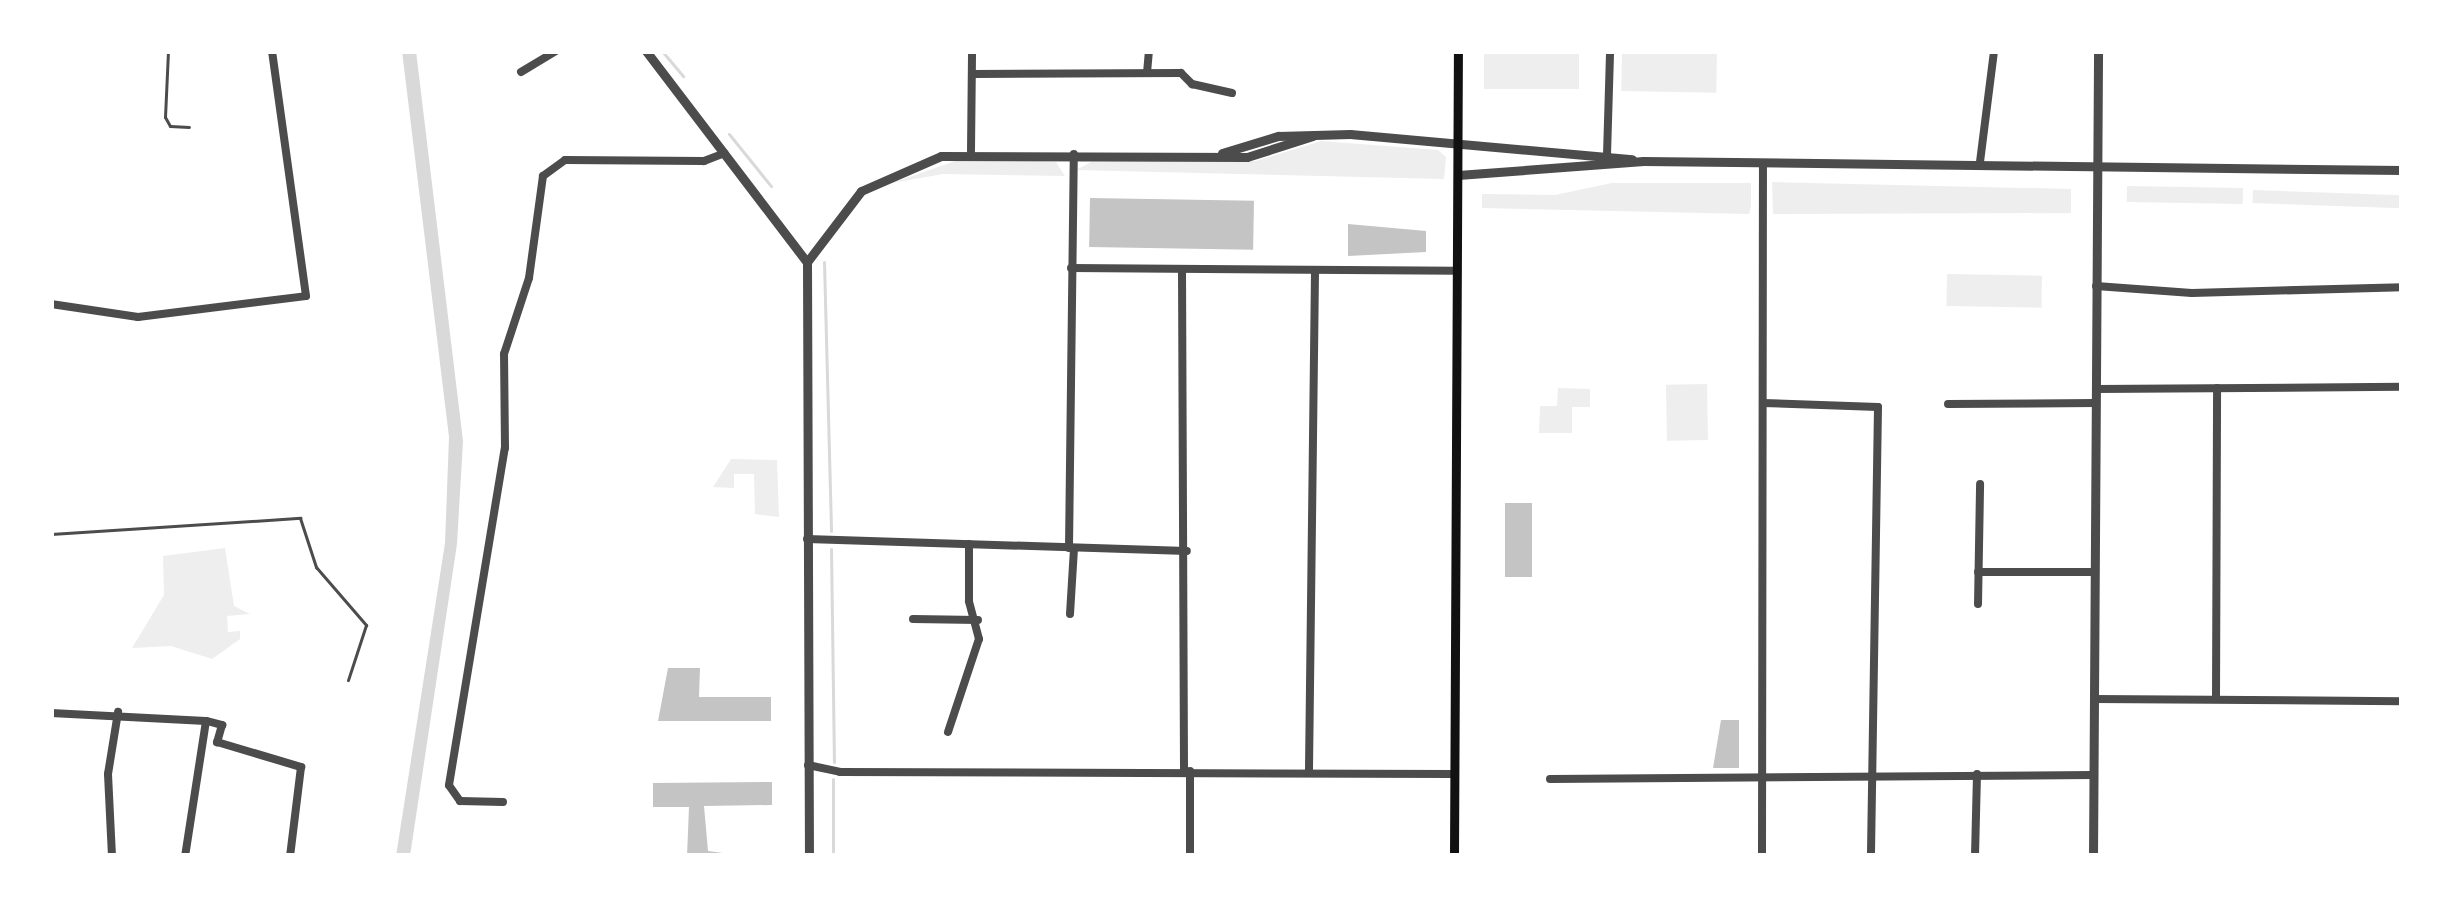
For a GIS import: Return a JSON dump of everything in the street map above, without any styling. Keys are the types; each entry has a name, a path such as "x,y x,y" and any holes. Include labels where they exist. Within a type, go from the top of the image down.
{"main road":[{"path":"1454,856 1459,51"}],"street":[{"path":"51,304 138,317 306,296 272,51"},
{"path":"521,72 556,51"},
{"path":"646,51 807,262 808,856"},
{"path":"971,151 972,51"},
{"path":"1147,74 1150,51"},
{"path":"1607,155 1610,51"},
{"path":"1980,162 1994,51"},
{"path":"2093,856 2098,51"},
{"path":"972,74 1181,73 1192,84 1232,93"},
{"path":"807,262 861,191 912,165 971,151 1211,155 1266,138 1312,136 1458,143 1643,161"},
{"path":"503,802 460,801 449,785 505,448 504,354 529,278 542,176 566,160 704,161 727,153"},
{"path":"1070,614 1074,153"},
{"path":"1457,175 1643,161 2097,162 2402,170"},
{"path":"1762,856 1763,163"},
{"path":"1071,268 1457,271"},
{"path":"1182,269 1190,856"},
{"path":"1309,770 1315,270"},
{"path":"2096,286 2192,293 2402,286"},
{"path":"2096,389 2402,387"},
{"path":"2216,699 2218,388"},
{"path":"1763,403 1878,407 1871,856"},
{"path":"1948,404 2096,403"},
{"path":"1978,604 1980,484"},
{"path":"807,539 1187,551"},
{"path":"948,731 960,687 974,672 978,620 969,602 969,544"},
{"path":"1978,572 2094,572"},
{"path":"914,619 978,620"},
{"path":"2094,699 2402,701"},
{"path":"112,856 108,774 118,712"},
{"path":"51,713 118,712 206,721 222,725 217,742 301,767 290,856"},
{"path":"185,856 206,721"},
{"path":"808,765 840,772 1454,774"},
{"path":"1976,856 1977,774"},
{"path":"1550,779 2093,775"}],"lane":[{"path":"168,51 165,117 170,126 189,127"},
{"path":"51,534 300,518 316,567 368,630 349,680"}],"shaded area":[{"path":"402,51 416,51 463,441 457,544 410,856 396,856 445,543 449,437"},
{"path":"1484,51 1579,51 1579,89 1484,89"},
{"path":"1622,51 1717,53 1716,93 1621,91"},
{"path":"1321,141 1438,150 1446,157 1444,179 1076,170 1091,162 1256,161"},
{"path":"964,158 1056,162 1065,176 943,174 892,183"},
{"path":"1772,182 2071,189 2071,213 1773,214"},
{"path":"1612,183 1751,183 1751,207 1749,214 1482,208 1482,194 1555,195"},
{"path":"2127,186 2243,188 2243,204 2127,202"},
{"path":"2253,190 2402,195 2401,208 2253,203"},
{"path":"1947,274 2042,276 2041,308 1946,306"},
{"path":"1707,384 1708,440 1667,441 1666,385"},
{"path":"1558,388 1590,389 1590,407 1572,407 1572,433 1539,433 1540,406 1557,406"},
{"path":"731,459 777,460 779,517 755,514 754,474 734,474 734,488 713,487"},
{"path":"225,548 234,606 250,614 227,616 228,632 240,631 240,639 212,659 171,646 132,648 164,595 163,556"}],"building":[{"path":"1090,198 1254,201 1253,250 1089,247"},
{"path":"1348,224 1426,231 1426,252 1348,256"},
{"path":"1505,503 1532,503 1532,577 1505,577"},
{"path":"668,668 700,668 699,697 771,697 771,721 658,721"},
{"path":"1721,720 1739,720 1739,768 1713,768"},
{"path":"772,782 772,805 704,806 708,851 745,856 687,856 689,807 653,807 653,783"}],"waterway":[{"path":"662,51 683,76"},
{"path":"729,134 771,186"},
{"path":"824,262 831,531"},
{"path":"831,549 834,762"},
{"path":"833,779 833,856"}]}
